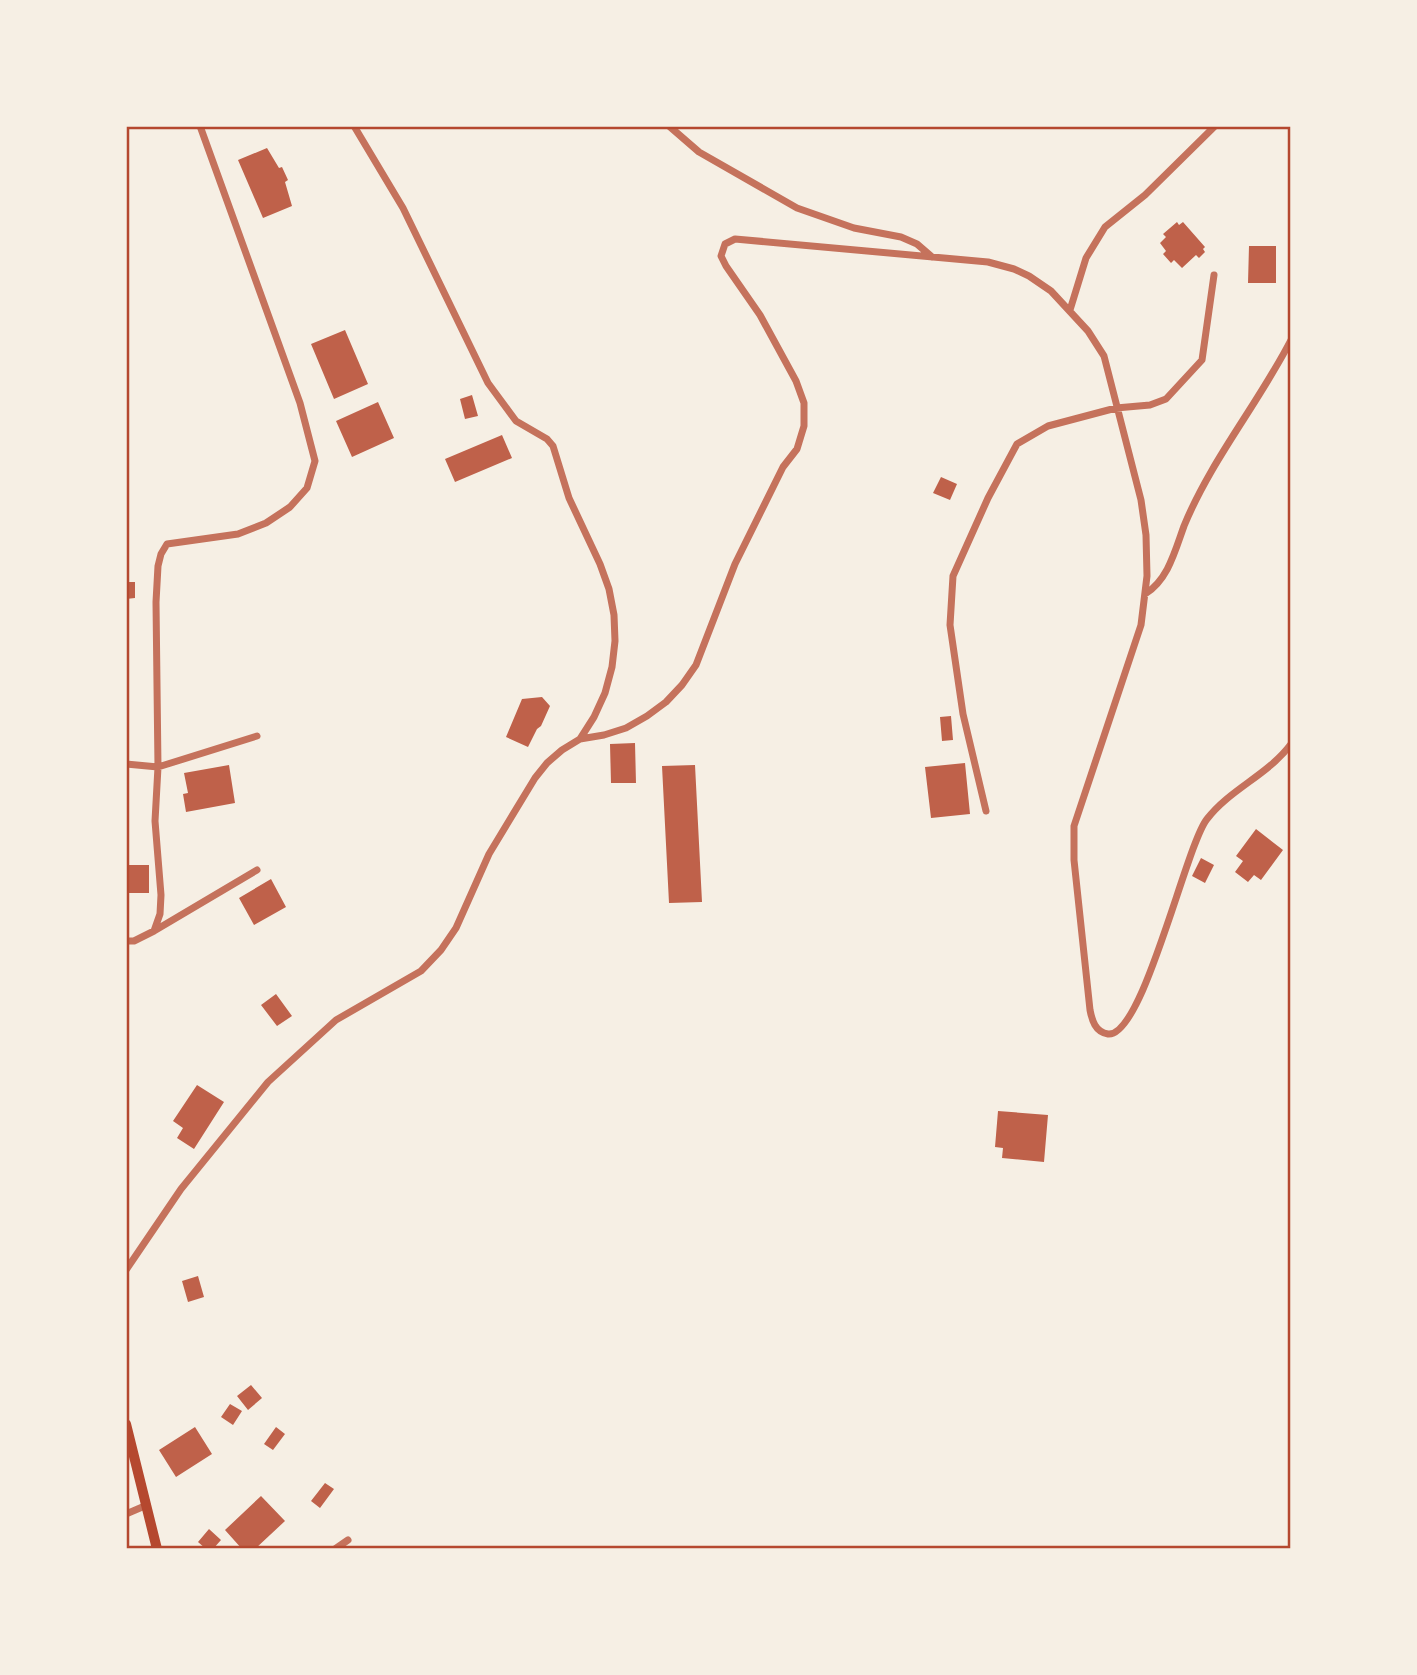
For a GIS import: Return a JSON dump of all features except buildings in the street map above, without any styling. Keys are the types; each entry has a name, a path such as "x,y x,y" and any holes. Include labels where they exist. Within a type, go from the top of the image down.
{"main road":[{"path":"126,1424 158,1549"}],"street":[{"path":"154,931 160,914 161,895 155,821 158,767 156,602 158,566 163,548 167,544 238,534 266,523 290,507 307,488 316,461 300,403 200,126"},
{"path":"354,126 403,208 488,383 516,421 547,439 553,446 569,498 600,564 609,589 615,641 612,667 600,705 580,739"},
{"path":"669,126 699,152 797,208 854,228 901,237 917,244 933,257"},
{"path":"1070,310 1086,258 1105,227 1145,195 1215,126"},
{"path":"126,1270 181,1189 268,1082 336,1020 421,971 441,950 456,928 489,854 535,778 562,750 580,739 626,728 666,702 696,666 735,564 783,467 797,449 804,426 804,403 796,381 760,315 721,256 724,244 735,239 988,262 1014,269 1051,291 1088,331 1104,356 1141,500 1147,562 1140,625 1074,826 1074,860 1090,1010 1098,1030 1107,1034 1115,1033 1124,1025 1133,1009 1159,949 1205,821 1231,794 1284,754 1291,744"},
{"path":"986,811 963,713 950,625 953,576 988,498 1017,444 1048,426 1116,408 1150,405 1166,398 1202,360 1214,275"},
{"path":"1145,594 1154,588 1166,571 1199,494 1291,340"},
{"path":"126,764 158,767 257,736"},
{"path":"126,941 134,941 154,931 257,870"},
{"path":"126,1514 147,1505"},
{"path":"335,1549 348,1540"}]}
